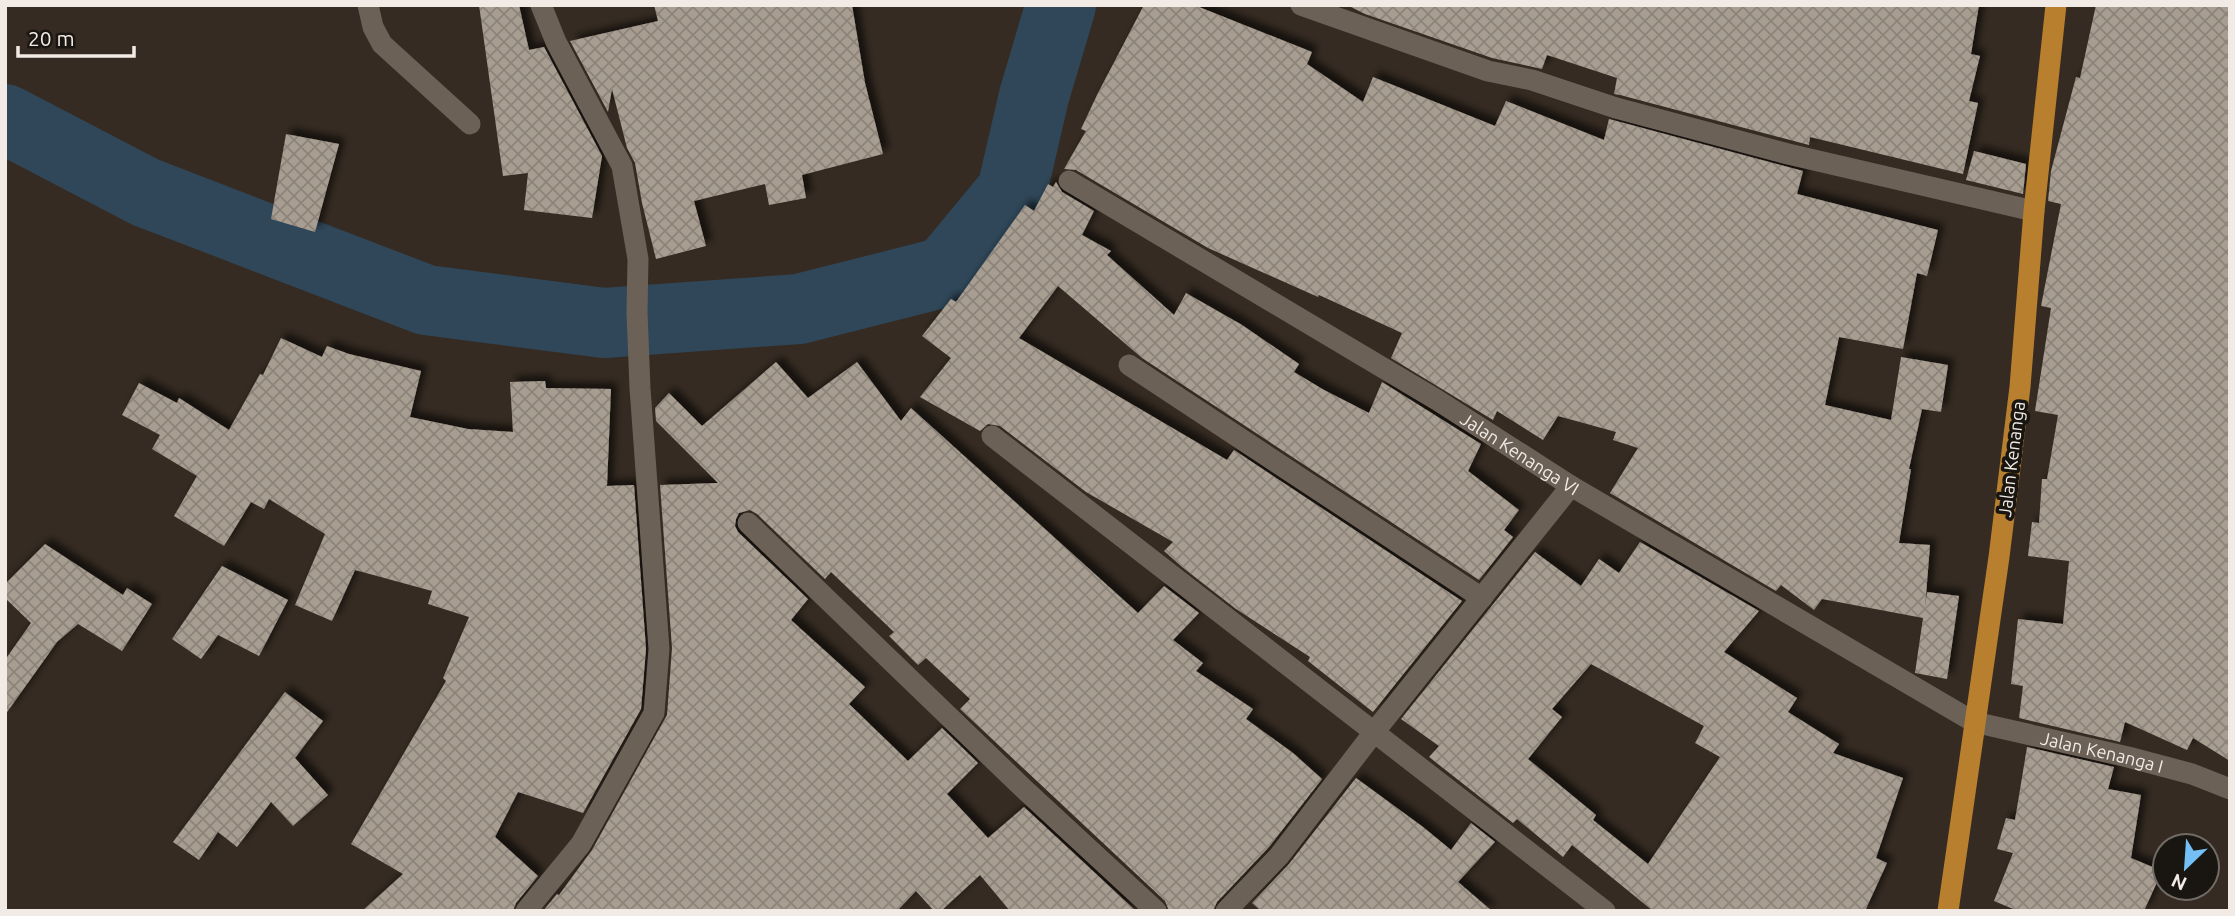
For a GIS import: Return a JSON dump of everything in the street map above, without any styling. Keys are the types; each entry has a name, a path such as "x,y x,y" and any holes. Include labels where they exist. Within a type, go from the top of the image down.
{"main road":[{"name":"Jalan Kenanga","path":"1948,911 1999,557 2020,387 2034,211 2056,5"}],"street":[{"path":"368,5 373,27 382,44 470,124"},
{"path":"526,911 581,844 654,713 659,649 640,388 638,259 622,166 556,42 541,5"},
{"path":"1301,5 1488,71 1532,80 1616,108 1788,154 2034,211"},
{"name":"Jalan Kenanga VI","path":"1069,181 1437,400 1571,486 1974,722"},
{"path":"1129,365 1482,598"},
{"path":"992,436 1605,911"},
{"path":"1227,911 1279,856 1571,486"},
{"path":"748,523 1024,789 1156,911"},
{"name":"Jalan Kenanga I","path":"1974,722 2128,757 2192,774 2230,789"}],"building":[{"path":"479,5 519,5 529,50 544,47 602,156 592,218 524,210 528,173 503,176"},
{"path":"654,5 852,5 865,83 883,154 802,175 806,198 769,205 765,184 694,201 706,246 656,259 635,163 627,148 612,89 608,112 570,41 658,21"},
{"path":"1144,5 1194,5 1312,52 1307,64 1363,102 1373,77 1495,126 1506,101 1604,140 1609,119 1803,171 1797,194 1938,230 1927,276 1917,273 1903,349 1839,337 1825,405 1891,420 1901,357 1948,365 1941,412 1922,409 1909,469 1899,543 1930,545 1925,608 1927,592 1959,596 1947,679 1915,673 1923,618 1822,599 1814,610 1781,585 1776,591 1610,493 1638,448 1613,440 1616,432 1558,416 1543,440 1497,411 1493,420 1391,358 1402,333 1208,248 1076,170 1064,169 1086,131 1081,129"},
{"path":"1347,5 1979,5 1971,54 1980,56 1969,101 1978,103 1963,174 1810,137 1809,145 1614,94 1617,78 1547,55 1542,69 1492,58 1365,14"},
{"path":"2096,5 2230,5 2230,761 2193,738 2187,750 2125,722 2120,742 2019,718 2023,686 2011,684 2018,619 2063,624 2069,561 2028,556 2032,522 2039,523 2042,479 2047,479 2058,415 2035,411 2051,308 2041,306 2061,204 2048,201 2051,171 2076,77 2080,78"},
{"path":"286,134 339,144 315,232 271,219"},
{"path":"1974,151 2026,164 2023,194 1966,180"},
{"path":"1056,182 1062,192 1094,211 1082,235 1111,251 1107,255 1174,315 1186,293 1242,325 1299,364 1294,372 1324,390 1369,413 1382,382 1481,444 1468,471 1519,510 1504,530 1513,537 1479,580 1142,358 1058,286 1019,338 1227,460 1234,450 1462,601 1373,712 1308,661 1310,657 1236,609 1182,567 1164,551 1173,542 1086,492 1000,426 988,424 980,431 920,397 951,358 922,336 951,299 956,302 1025,205 1034,211 1048,184 1053,187"},
{"path":"281,338 322,357 327,346 421,371 410,417 468,429 513,432 510,382 545,381 546,388 611,389 607,486 634,485 646,649 641,709 583,813 518,792 495,837 538,876 516,903 513,911 362,911 403,874 351,844 446,681 443,678 469,617 428,604 432,591 355,570 332,621 295,605 325,534 269,499 264,509 251,502 224,546 174,516 197,476 152,449 160,435 122,415 139,383 177,403 179,398 229,430 260,374 263,375"},
{"path":"776,362 808,398 857,362 901,421 911,408 1138,613 1164,586 1199,613 1173,640 1203,663 1196,671 1253,709 1246,719 1293,753 1322,779 1269,847 1217,902 1213,911 1169,911 1165,901 960,709 970,699 926,658 918,665 889,636 894,632 831,572 825,579 750,510 739,513 735,526 738,532 808,599 791,620 865,687 849,704 908,761 942,728 978,763 947,794 988,838 1024,807 1136,911 1010,911 980,875 941,911 934,911 916,891 897,911 543,911 557,894 559,895 592,850 667,715 672,648 660,485 718,483 656,421 655,408 669,393 702,426"},
{"path":"1640,542 1759,611 1724,652 1797,698 1788,712 1839,744 1833,753 1903,778 1876,858 1887,863 1865,911 1653,911 1572,845 1563,857 1517,819 1513,823 1429,757 1439,746 1401,719 1535,552 1581,586 1599,559 1619,573","holes":["1591,664 1704,726 1695,743 1720,757 1648,864 1593,820 1596,815 1528,759 1562,717 1552,709"]},
{"path":"45,544 123,595 127,588 152,604 122,651 78,624 57,642 5,715 5,660 31,623 5,598 5,584"},
{"path":"222,566 288,600 259,656 218,635 201,659 172,639"},
{"path":"285,692 323,721 295,758 328,795 293,826 271,802 237,847 218,832 199,860 173,842"},
{"path":"2027,747 2114,767 2108,789 2141,795 2131,858 2151,866 2151,895 2144,911 2018,911 1994,901 2013,853 1997,849 2006,818 2015,820"},
{"path":"1356,778 1451,850 1471,823 1495,842 1458,882 1492,911 1261,911 1252,903 1289,864"}],"waterway":[{"path":"5,119 145,192 426,300 604,323 799,309 945,272 1012,191 1034,96 1061,5"}]}
